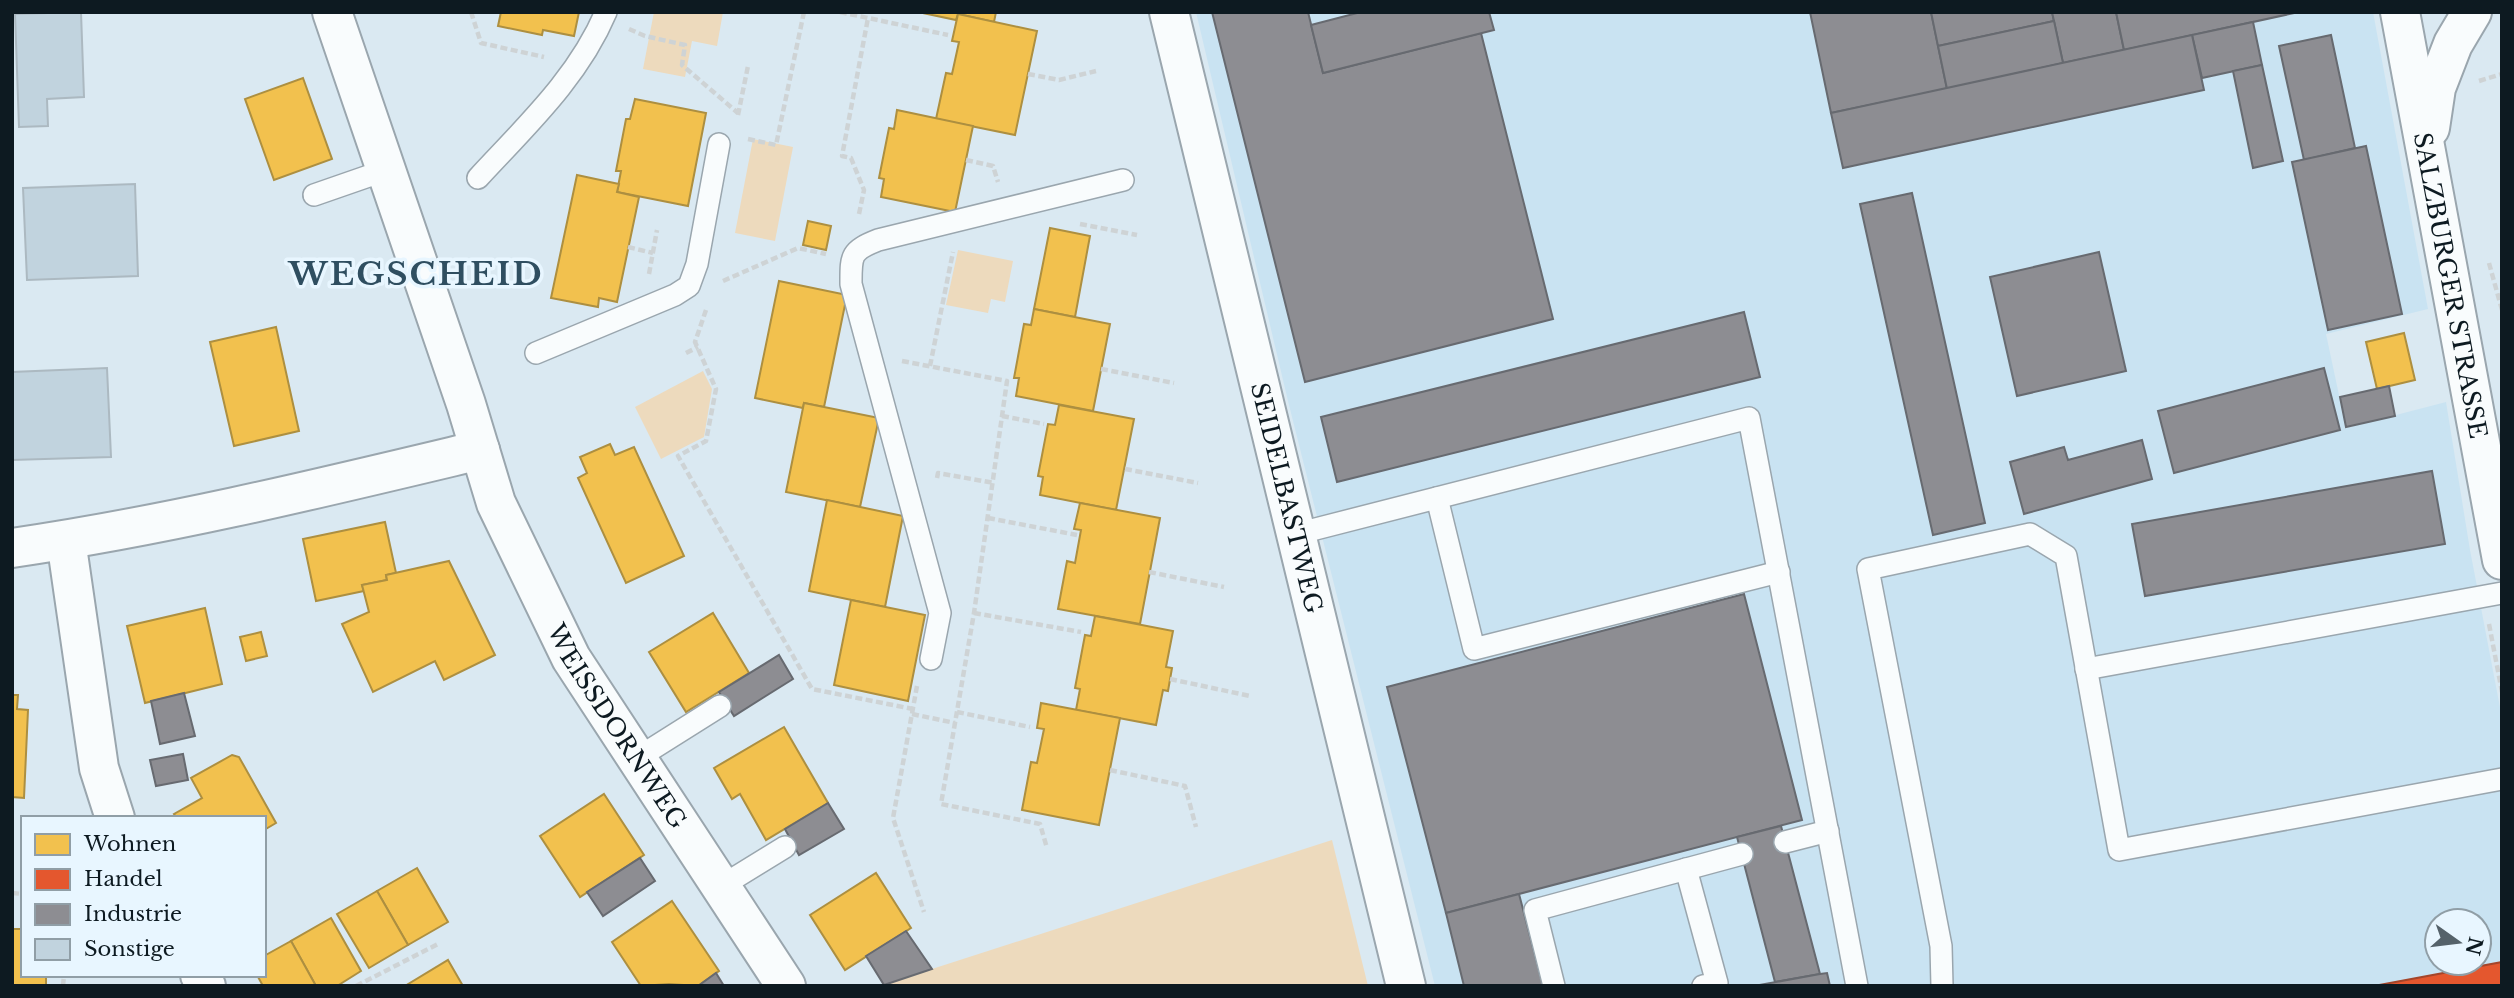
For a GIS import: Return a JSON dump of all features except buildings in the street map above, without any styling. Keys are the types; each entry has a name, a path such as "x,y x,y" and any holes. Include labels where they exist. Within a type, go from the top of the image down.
{"street":[{"name":"WEISSDORNWEG","path":"332,12 496,503 571,658 786,986"},
{"name":"SEIDELBASTWEG","path":"1169,12 1406,986"},
{"name":"SALZBURGER STRASSE","path":"2400,12 2502,560"},
{"path":"2426,151 2436,88 2453,44 2472,12"},
{"path":"12,548 223,510 480,450"},
{"path":"66,540 99,768 114,816"}],"lane":[{"path":"478,178 573,73 592,44 605,15"},
{"path":"536,353 675,295 689,286 697,264 726,140"},
{"path":"314,195 386,170"},
{"path":"931,659 940,613 851,284 855,253 878,240 1123,180"},
{"path":"1296,534 1749,418 1857,986"},
{"path":"1437,498 1474,649 1779,572"},
{"path":"1942,986 1941,946 1868,569 2030,534 2066,556 2119,850 2502,779"},
{"path":"2086,669 2502,593"},
{"path":"636,760 720,706"},
{"path":"1785,842 1828,831"},
{"path":"720,887 785,847"},
{"path":"1554,986 1535,911 1741,854"},
{"path":"1686,869 1717,983 1703,986"}],"path":[{"path":"471,12 481,43 578,65"},
{"path":"748,66 738,113 726,140 776,145 804,12"},
{"path":"840,12 948,35"},
{"path":"605,15 645,36 685,45 682,65 738,113"},
{"path":"689,286 701,290 798,248 855,253 864,190 851,158 842,156 868,18"},
{"path":"1028,74 1059,80 1096,71"},
{"path":"2471,83 2502,74"},
{"path":"930,366 960,220"},
{"path":"628,247 653,253"},
{"path":"716,283 695,342 716,389 706,441 678,456 812,689 955,723"},
{"path":"686,353 698,347"},
{"path":"870,355 1007,382 974,613 941,804 1040,824 1047,848"},
{"path":"1101,369 1174,383"},
{"path":"1002,416 1044,424"},
{"path":"1125,469 1198,483"},
{"path":"909,498 933,503 937,473 994,483"},
{"path":"988,518 1077,535"},
{"path":"1149,572 1224,587"},
{"path":"974,613 1081,632"},
{"path":"924,912 893,818 919,676 931,659"},
{"path":"1170,679 1250,696"},
{"path":"957,712 1030,727"},
{"path":"1110,770 1185,786 1196,827"},
{"path":"356,986 438,944"}],"shaded area":[{"path":"654,12 723,12 717,46 692,41 685,77 643,69"},
{"path":"1196,12 2373,12 2428,309 2326,334 2346,428 2446,402 2470,550 2502,718 2502,986 1435,986 1288,401"},
{"path":"753,139 793,147 775,241 735,233"},
{"path":"958,250 1013,261 1005,302 991,299 988,313 946,305"},
{"path":"703,371 712,389 704,437 661,459 635,407"},
{"path":"1332,840 1368,986 883,986 932,969"}],"district":[{"name":"WEGSCHEID","path":"416,274"}]}
